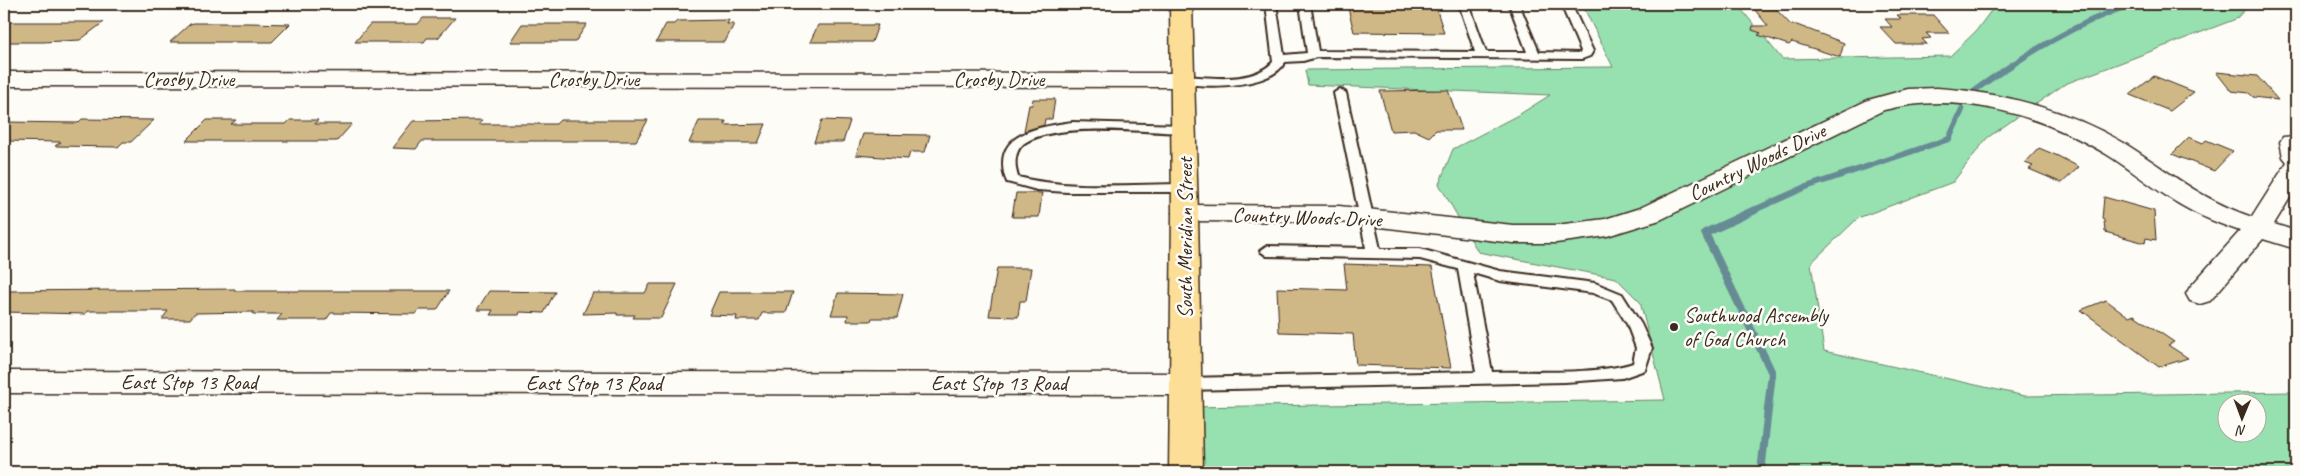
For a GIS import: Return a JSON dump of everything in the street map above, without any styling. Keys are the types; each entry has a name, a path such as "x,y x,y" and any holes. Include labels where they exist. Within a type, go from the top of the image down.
{"main road":[{"name":"South Meridian Street","path":"1181,4 1185,201 1186,472"}],"street":[{"name":"Crosby Drive","path":"4,78 1183,80"},
{"name":"Country Woods Drive","path":"1185,201 1339,214 1513,234 1556,234 1607,227 1650,214 1876,105 1912,96 1938,95 1997,102 2059,120 2106,144 2184,196 2220,214 2296,240"},
{"path":"2200,294 2258,228 2296,168"},
{"name":"East Stop 13 Road","path":"4,382 1185,384"}],"lane":[{"path":"1183,80 1250,79 1273,70 1279,63 1271,4"},
{"path":"1305,4 1313,54"},
{"path":"1464,4 1482,56"},
{"path":"1514,4 1535,57"},
{"path":"1278,59 1303,58 1313,54 1578,57 1586,54 1566,4"},
{"path":"1340,94 1374,253"},
{"path":"1184,129 1061,127 1022,140 1012,151 1008,164 1012,179 1037,186 1087,189 1185,201"},
{"path":"1185,384 1485,378 1622,372 1640,366 1644,348 1634,324 1617,297 1594,288 1500,276 1420,254 1267,251"},
{"path":"1464,265 1485,378"}],"green space":[{"path":"1582,4 1737,4 1782,59 1950,56 1976,31 1996,4 2250,4 2236,19 2065,84 1987,138 1953,182 1858,218 1811,263 1824,351 2025,396 2296,392 2296,472 1186,472 1185,407 1665,400 1640,302 1616,278 1478,252 1439,184 1453,149 1520,114 1550,95 1308,85 1305,70 1613,67"}],"building":[{"path":"1347,4 1435,4 1444,33 1354,32"},
{"path":"1750,4 1771,4 1791,25 1797,25 1844,43 1840,57 1792,42 1789,45 1758,35 1761,33 1752,30 1753,26 1768,26"},
{"path":"1897,15 1933,15 1949,33 1926,33 1931,38 1922,39 1927,44 1896,44 1880,27 1892,27 1885,19 1901,19"},
{"path":"423,18 455,18 438,38 427,38 424,42 355,42 370,24 418,24"},
{"path":"729,20 727,24 734,24 725,42 656,42 666,24 674,24 677,21"},
{"path":"4,22 104,22 80,40 4,42"},
{"path":"190,24 290,24 272,42 170,42"},
{"path":"522,24 587,24 575,42 510,42"},
{"path":"818,25 878,25 872,42 810,42"},
{"path":"2216,72 2257,76 2278,100 2253,97 2249,93 2231,91"},
{"path":"2154,76 2194,92 2170,111 2130,95"},
{"path":"1448,90 1462,130 1436,130 1429,137 1414,130 1391,131 1380,91"},
{"path":"1033,99 1055,99 1052,119 1045,119 1044,125 1024,131 1029,105 1032,105"},
{"path":"82,119 154,120 131,142 123,142 118,147 55,146 61,142 4,141 4,122 78,123"},
{"path":"207,120 236,120 231,124 286,124 290,120 318,120 315,124 352,124 337,141 186,141"},
{"path":"482,120 479,124 556,124 560,120 648,120 636,141 422,141 416,149 392,148 413,121"},
{"path":"822,120 850,121 843,142 814,142"},
{"path":"699,121 726,121 725,125 766,124 758,143 689,143"},
{"path":"863,134 930,135 925,152 910,152 908,159 856,155"},
{"path":"2189,137 2203,143 2206,140 2233,151 2214,171 2172,154"},
{"path":"2039,148 2079,167 2062,183 2029,169 2033,166 2025,163"},
{"path":"1016,193 1042,193 1039,217 1012,217"},
{"path":"2104,197 2154,211 2156,240 2146,238 2145,243 2105,232 2104,220 2102,219"},
{"path":"1344,264 1432,267 1451,368 1356,365 1353,334 1279,332 1277,288 1347,290"},
{"path":"997,268 1031,268 1026,301 1020,301 1018,317 989,316"},
{"path":"650,284 677,284 661,318 633,318 635,315 617,315 617,313 583,314 593,293 645,293"},
{"path":"235,289 234,291 449,291 437,310 419,310 416,314 331,313 326,320 277,320 282,314 253,314 254,312 195,313 190,319 162,319 168,311 87,311 85,314 4,312 4,291"},
{"path":"489,291 555,292 544,313 520,312 519,315 490,315 493,310 477,310"},
{"path":"719,292 793,292 786,313 762,313 759,320 736,320 737,316 709,315"},
{"path":"838,293 903,294 897,318 847,321 848,315 831,315"},
{"path":"2106,300 2129,317 2134,315 2174,342 2168,345 2188,358 2159,367 2081,310"}],"waterway":[{"path":"1975,90 2012,65 2071,30 2112,11 2133,4"},
{"path":"1752,211 1806,187 1949,139 1962,110"},
{"path":"1755,210 1705,233 1772,373 1761,472"}],"place":[{"name":"Southwood Assembly of God Church","path":"1674,327"}]}
